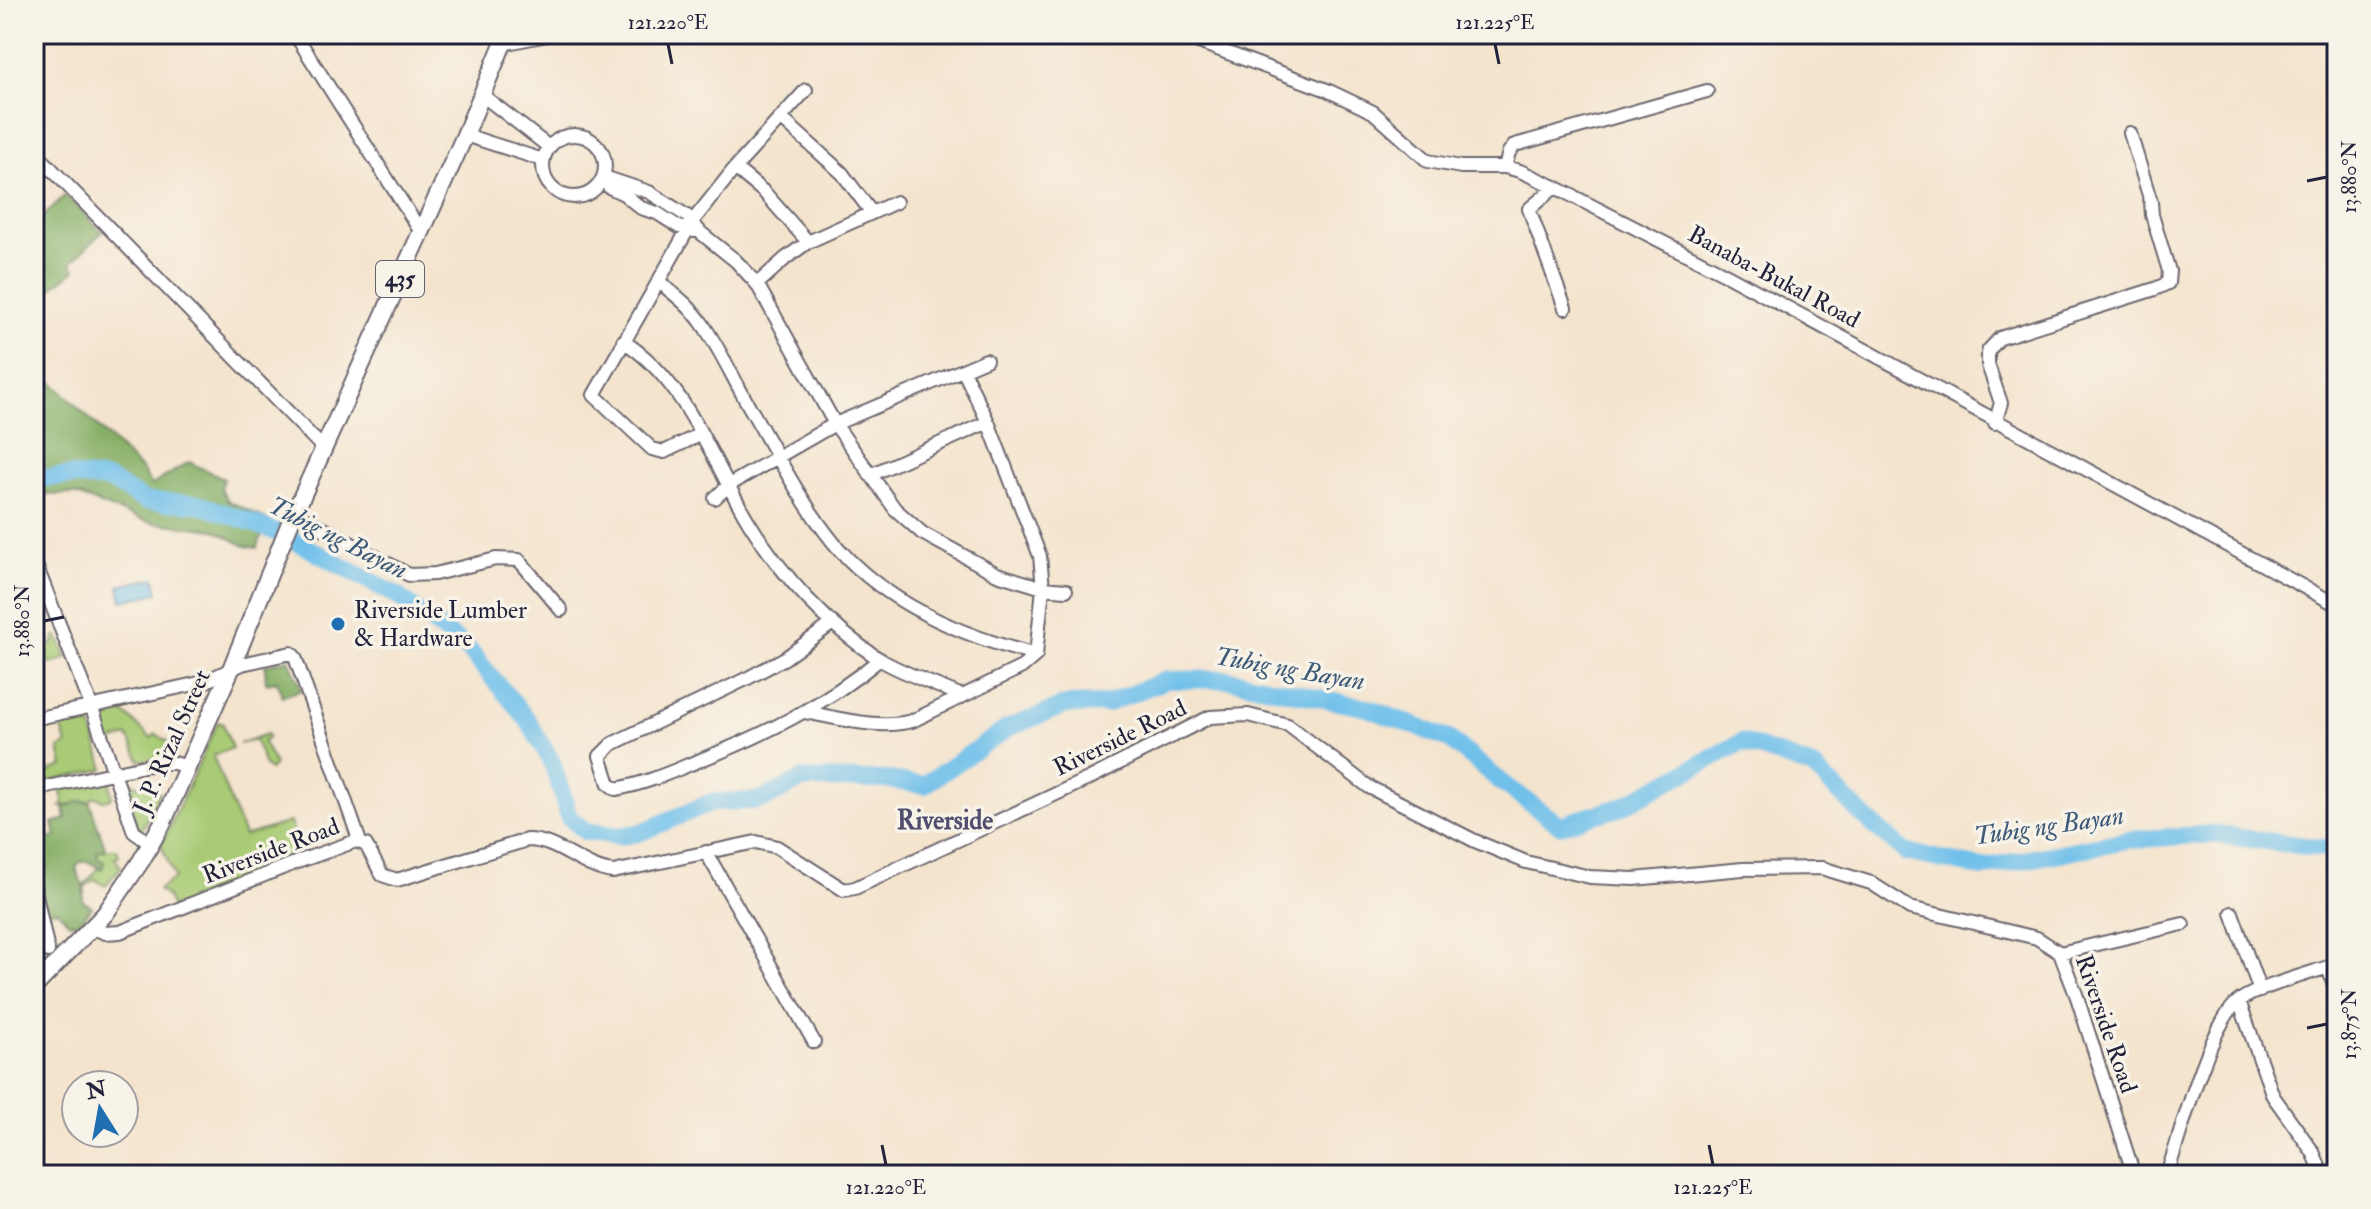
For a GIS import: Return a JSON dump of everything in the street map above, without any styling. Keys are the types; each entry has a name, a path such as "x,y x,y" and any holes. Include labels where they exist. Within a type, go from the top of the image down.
{"main road":[{"name":"435","path":"292,518 465,135 504,39"},
{"name":"J. P. Rizal Street","path":"34,987 54,956 105,914 148,843 185,766 292,518"}],"street":[{"path":"295,34 421,232"},
{"path":"504,39 552,34"},
{"name":"Banaba-Bukal Road","path":"1177,34 1327,90 1373,112 1428,161 1461,167 1505,167 1555,187 1725,274 1995,423 2337,605"},
{"path":"701,434 664,452 652,449 594,395 690,226 735,168 806,90"},
{"path":"1505,167 1509,152 1515,145 1707,91"},
{"path":"482,95 549,147"},
{"path":"781,118 842,173 872,213"},
{"path":"1995,423 2001,403 1988,365 1988,351 2000,338 2168,283 2169,271 2130,133"},
{"path":"465,135 543,160"},
{"path":"573,135 590,139 603,152 606,161 602,180 590,194 580,197 560,195 546,180 543,160 549,147 573,135"},
{"path":"34,151 325,450"},
{"path":"735,168 764,192 808,242"},
{"path":"602,180 641,208 660,208 701,233 736,261 757,284 835,424 895,509 922,533 997,574 1043,588 1066,590"},
{"path":"1555,187 1529,209 1565,308"},
{"path":"757,284 808,242 896,202"},
{"path":"658,281 702,322 777,456 834,543 866,574 947,627 1036,655"},
{"path":"623,341 643,354 661,372 701,434 749,523 785,575 833,623 880,659 962,696"},
{"path":"715,498 729,485 835,424 986,360"},
{"path":"805,712 873,724 912,721 1022,667 1036,655 1043,588 1040,556 988,422 963,370"},
{"path":"870,475 988,422"},
{"path":"292,518 409,575 435,574 496,559 519,560 561,610"},
{"path":"34,560 92,708 134,832 148,843"},
{"path":"833,623 785,658 612,744 600,756 609,784 616,789 638,785 757,737 853,682 880,659"},
{"path":"34,719 204,682 227,671 286,653 295,657 360,834 360,842"},
{"name":"Riverside Road","path":"91,927 105,933 120,932 300,861 348,843 360,842 368,848 382,875 397,880 527,840 549,843 596,870 613,872 756,842 777,847 844,890 855,888 1088,779 1210,717 1248,715 1288,725 1369,787 1475,841 1526,862 1590,877 1634,879 1743,869 1822,868 1871,883 1910,908 2037,938 2060,953 2134,1175"},
{"path":"34,790 158,763 185,766"},
{"path":"706,852 814,1042"},
{"path":"34,886 54,956 34,956"},
{"path":"2232,913 2260,991"},
{"path":"2060,953 2183,924"},
{"path":"2167,1175 2221,1021 2239,1001 2332,966 2337,994"},
{"path":"2239,1001 2273,1096 2313,1152 2323,1175"}],"green space":[{"path":"65,195 102,232 71,263 75,270 34,302 34,226"},
{"path":"34,377 47,377 140,468 152,485 189,462 224,479 221,488 228,501 268,520 257,548 245,546 215,530 148,522 74,494 43,495 38,483 34,482"},
{"path":"58,636 67,658 51,664 44,656 38,657 35,649 50,646"},
{"path":"289,659 302,690 282,696 277,681 266,683 265,665"},
{"path":"120,709 151,738 156,734 176,747 176,756 140,761 128,736 108,742 99,714"},
{"path":"85,718 90,721 104,769 42,783 40,777 63,766 59,749 67,744 60,722"},
{"path":"218,722 223,724 232,748 213,756 244,836 290,822 303,854 172,908 167,897 158,890 175,878 161,845"},
{"path":"267,734 269,738 263,742 275,765 270,770 265,766 255,740 239,744"},
{"path":"118,775 138,786 144,783 160,793 142,829 139,830"},
{"path":"106,778 110,782 112,798 104,800 95,797 90,803 61,806 64,804 60,788"},
{"path":"80,801 90,803 106,850 100,850 97,854 98,859 104,862 102,869 89,862 80,862 76,868 83,886 83,901 92,907 75,928 74,922 69,923 57,910 46,912 34,847 56,836 53,823 66,819 64,807"},
{"path":"100,849 117,849 119,856 114,857 121,867 105,886 95,879 85,887 84,894 83,886 98,869 102,869 104,862 98,859 97,854"}],"water":[{"path":"155,578 158,593 122,601 119,586"}],"waterway":[{"name":"Tubig ng Bayan","path":"34,475 109,480 145,501 198,504 287,537 396,595 468,649 527,719 552,762 569,817 585,831 619,836 639,833 712,802 766,798 803,779 889,780 924,785 1008,728 1066,705 1106,704 1166,680 1227,679 1368,708 1449,739 1560,825 1621,807 1742,742 1813,767 1905,852 1982,868 2127,840 2211,834 2337,850"}],"place":[{"name":"Riverside Lumber & Hardware","path":"338,624"}],"district":[{"name":"Riverside","path":"945,821"}]}
